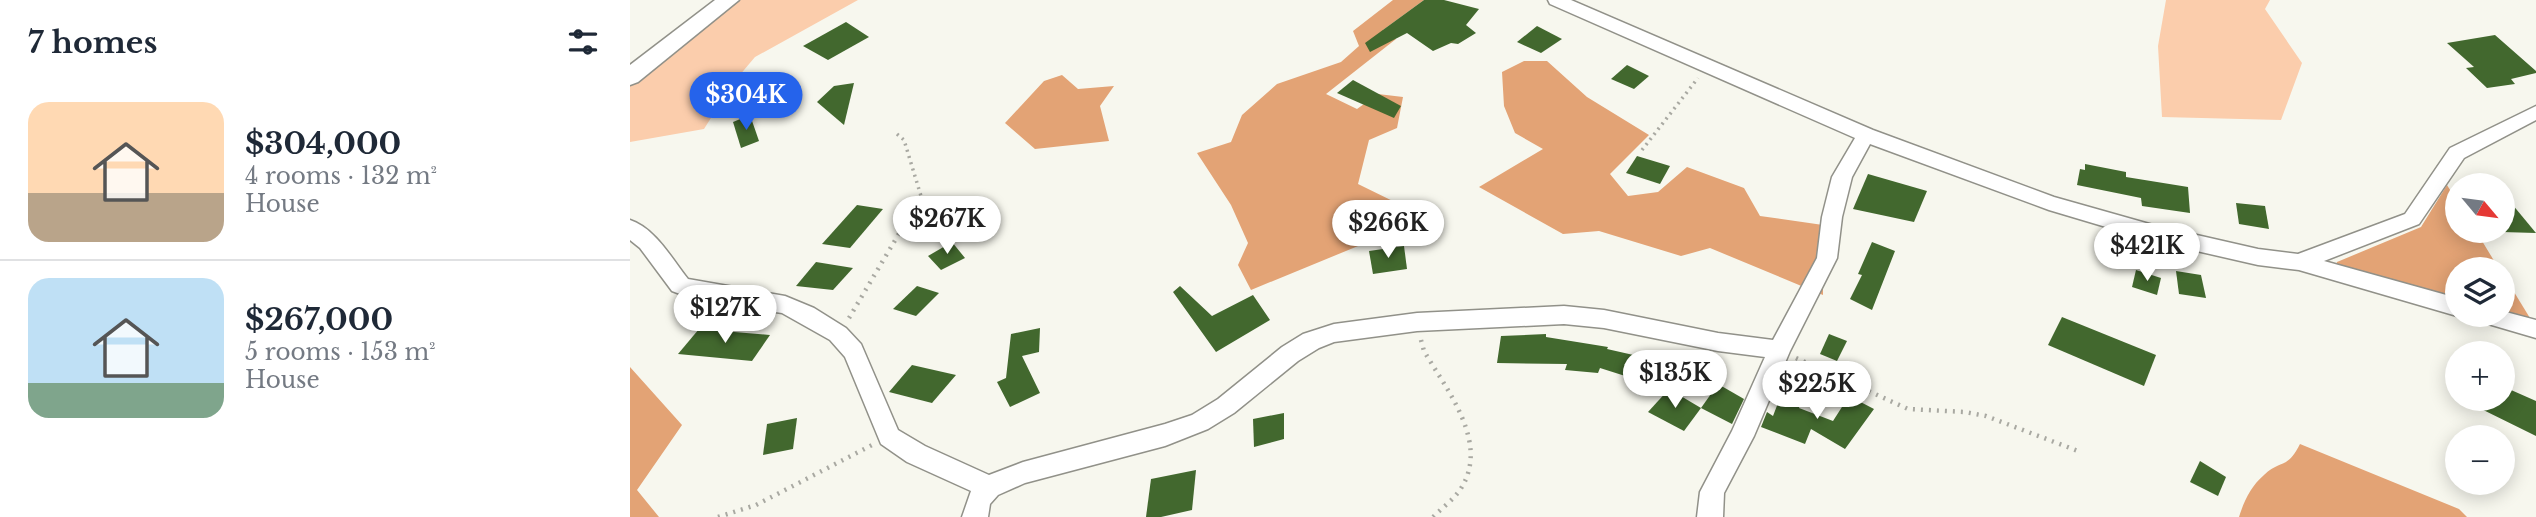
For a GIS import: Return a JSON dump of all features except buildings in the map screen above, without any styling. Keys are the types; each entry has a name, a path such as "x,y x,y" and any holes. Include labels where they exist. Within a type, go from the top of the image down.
{"street":[{"path":"630,77 728,0"},
{"path":"1556,0 1866,135 2049,203 2153,233 2258,257 2299,262 2445,304"},
{"path":"2299,262 2412,219 2456,153 2536,112"},
{"path":"1710,517 1712,492 1742,436 1779,350 1827,258 1832,217 1842,177 1850,158 1866,135"},
{"path":"630,228 647,242 680,285 696,291 785,305 806,314 838,334 853,351 888,437 916,454 989,487"},
{"path":"975,517 979,499 989,487 1023,473 1165,435 1200,422 1226,406 1290,354 1311,341 1334,333 1417,322 1564,315 1604,319 1718,342 1779,350"},
{"path":"2515,323 2536,329"}],"path":[{"path":"1642,150 1707,66"},
{"path":"838,334 921,196 904,140 897,134"},
{"path":"1417,322 1424,351 1466,429 1472,452 1470,470 1462,487 1433,517"},
{"path":"1779,350 1892,404 1924,413 1953,410 1986,416 2077,451"},
{"path":"718,517 756,505 888,437"}],"shaded area":[{"path":"721,0 858,0 755,57 733,83 704,129 630,142 630,69"},
{"path":"1393,0 1424,0 1383,30 1396,39 1326,94 1357,109 1378,94 1403,97 1397,128 1369,140 1358,184 1407,208 1380,237 1251,290 1238,265 1248,243 1231,205 1197,153 1231,142 1242,115 1277,84 1341,62 1359,46 1353,31"},
{"path":"2166,0 2270,0 2265,9 2302,63 2281,120 2162,117 2158,46"},
{"path":"1524,61 1547,61 1587,97 1649,135 1610,174 1628,196 1658,192 1687,167 1744,188 1760,216 1823,225 1823,295 1710,248 1681,256 1599,231 1563,234 1479,187 1543,149 1515,133 1504,106 1502,72"},
{"path":"1062,75 1078,89 1114,86 1100,106 1109,141 1035,149 1005,123 1044,81"},
{"path":"2445,188 2445,243 2483,243 2492,257 2445,257 2445,300 2335,268 2337,262 2421,227"},
{"path":"2515,294 2533,323 2515,318"},
{"path":"630,367 682,425 637,490 659,517 630,517"},
{"path":"2300,444 2459,509 2467,517 2239,517 2259,479 2291,458"}]}
